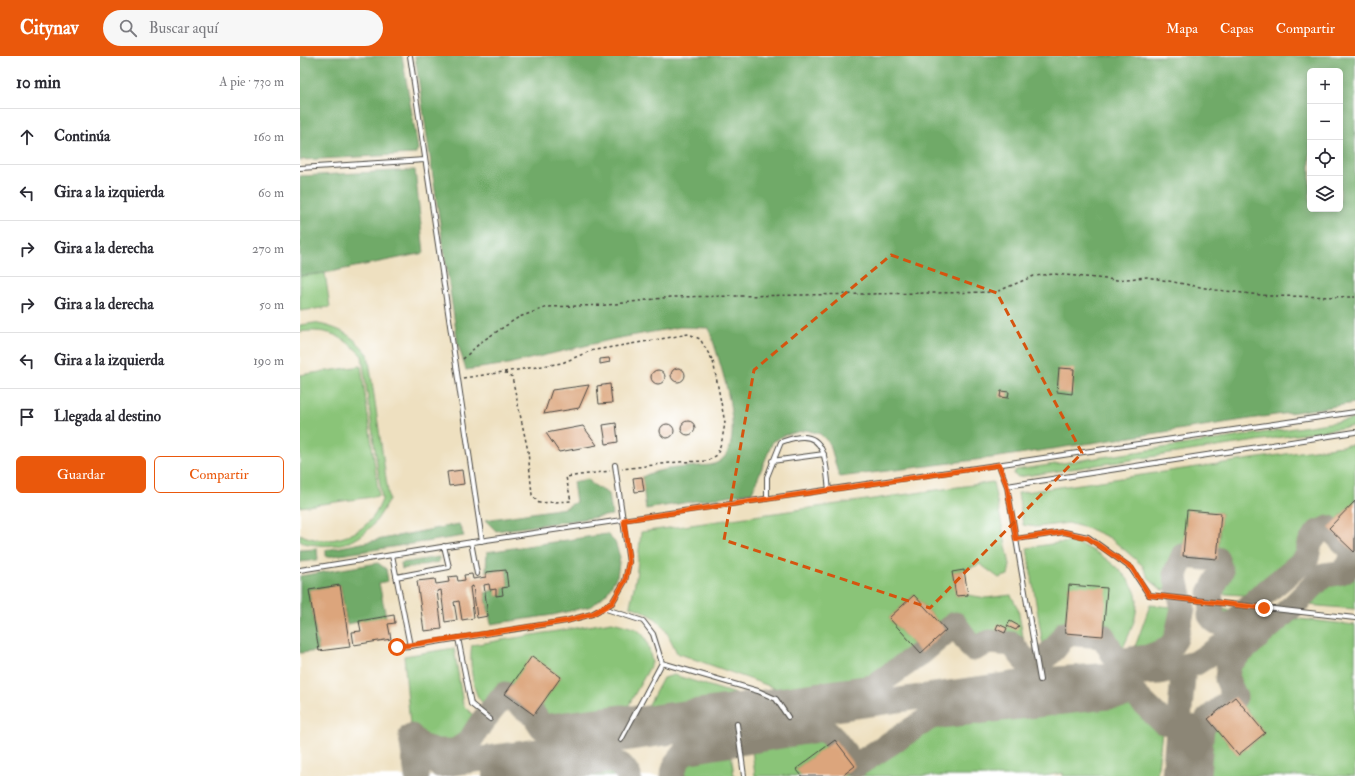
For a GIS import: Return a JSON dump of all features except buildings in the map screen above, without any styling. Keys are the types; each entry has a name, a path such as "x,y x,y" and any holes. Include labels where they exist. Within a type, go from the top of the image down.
{"lane":[{"path":"410,56 482,541"},
{"path":"300,168 425,160"},
{"path":"300,570 444,546 1355,412"},
{"path":"1007,486 1355,432"},
{"path":"767,499 767,477 772,461 781,442 802,437 815,439 823,449 829,490"},
{"path":"772,461 824,454"},
{"path":"397,647 566,621 592,614 612,603 625,581 629,562 615,464"},
{"path":"999,465 1007,486 1040,680"},
{"path":"1016,539 1064,532 1088,538 1132,568 1149,595 1355,618"},
{"path":"472,542 477,574"},
{"path":"396,577 448,567 444,546"},
{"path":"392,555 410,646"},
{"path":"603,608 643,621 653,634 662,663 622,740"},
{"path":"458,638 471,704 490,719"},
{"path":"662,663 758,691 776,699 788,717"},
{"path":"737,724 744,776"}],"path":[{"path":"456,365 481,342 518,317 548,307 608,305 671,297 996,292 1034,276 1054,274 1116,280 1147,277 1216,290 1270,296 1355,297"},
{"path":"458,379 504,372 562,364 590,351 689,334 700,339 713,361 725,423 717,456 707,461 678,462 566,477 570,502 539,503 532,495 528,451 512,378 504,372"}],"highlighted area":[{"path":"891,255 997,293 1082,453 930,608 724,540 754,370"}],"green space":[{"path":"300,56 402,56 418,149 415,154 300,160"},
{"path":"415,56 1355,56 1355,403 999,457 839,477 830,444 820,434 806,430 785,435 773,441 752,492 646,509 642,477 662,470 714,464 726,456 731,441 732,423 730,402 709,328 680,327 614,339 508,364 466,370 458,344"},
{"path":"415,170 424,253 325,273 300,276 300,176"},
{"path":"325,273 330,307 300,311 300,276"},
{"path":"314,323 331,327 344,333 356,341 368,354 389,499 381,513 365,533 344,543 332,545 303,543 300,541 300,534 319,540 329,540 349,535 366,524 377,511 382,500 362,356 348,343 334,335 319,331 300,332 300,325"},
{"path":"361,366 379,496 300,507 300,375"},
{"path":"1355,419 1355,426 1018,477 1013,474 1016,470"},
{"path":"1355,444 1355,501 1329,528 1318,532 1310,543 1307,558 1261,596 1210,593 1221,572 1217,559 1221,513 1187,510 1183,556 1175,574 1180,589 1162,590 1150,580 1142,565 1127,552 1110,538 1090,529 1068,523 1037,527 1023,525 1018,493"},
{"path":"588,479 592,484 609,494 612,515 496,531 485,520 565,508 576,502 573,482"},
{"path":"993,482 1010,565 1008,575 999,578 980,564 964,570 953,572 956,596 968,595 986,598 1011,595 1018,609 1028,664 1012,644 990,642 973,649 955,624 946,630 914,595 889,618 921,653 873,687 800,697 677,653 668,635 655,618 630,606 636,578 641,532"},
{"path":"459,524 464,536 326,557 326,550"},
{"path":"607,534 615,542 620,557 617,576 606,594 592,606 553,615 491,624 485,593 496,589 497,596 503,595 502,588 508,587 506,570 486,572 487,552"},
{"path":"1057,543 1082,545 1102,556 1122,573 1130,582 1135,591 1137,608 1133,624 1117,661 1103,636 1069,585 1065,633 1058,646 1045,658 1027,548"},
{"path":"317,549 318,560 300,562 300,550"},
{"path":"1355,551 1355,609 1295,604 1324,575 1338,573 1345,570"},
{"path":"439,557 439,562 402,569 401,563"},
{"path":"378,563 386,569 388,581 379,583 386,617 347,624 340,585 309,590 319,651 300,653 300,576"},
{"path":"1150,605 1183,608 1178,632 1169,647 1163,652 1155,655 1131,658"},
{"path":"1212,608 1243,612 1235,623 1221,624 1215,621 1210,615"},
{"path":"1281,617 1355,625 1355,776 1198,776 1202,729 1208,719 1238,755 1265,733 1235,697 1227,679 1229,663"},
{"path":"612,622 631,627 642,634 648,644 652,663 622,717 542,727 534,715 561,677 532,657 492,709 483,703 477,695 472,673 472,645"},
{"path":"454,648 463,705 481,723 469,742 455,751 437,751 420,746 411,736 404,656"},
{"path":"674,675 761,702 641,719 663,678"},
{"path":"1134,694 1163,722 1157,776 1063,776 1063,773 1043,776 842,776 931,717"},
{"path":"824,729 835,740 796,769 802,776 755,776 751,741"},
{"path":"730,744 734,776 673,776 674,766 678,759 685,754 702,748"},
{"path":"608,761 616,762 621,765 629,776 495,776"}],"taxiway":[{"path":"417,776 411,736 420,746 437,751 455,751 469,742 481,723 505,694 534,715 542,727 622,717 641,719 873,687 921,653 955,624 973,649 990,642 1012,644 1028,664 1041,659 1050,653 1058,645 1065,633 1103,636 1117,661 1148,657 1169,649 1176,638 1183,608 1175,574 1183,556 1217,559 1221,572 1210,593 1212,608 1210,615 1218,623 1224,624 1235,623 1243,612 1307,558 1310,543 1318,532 1329,528 1354,552 1345,570 1324,575 1295,604 1229,663 1227,679 1235,697 1208,719 1202,729 1163,722"},
{"path":"439,765 1040,680 1159,672 1196,663 1240,634 1250,623"},
{"path":"1174,776 1184,666"},
{"path":"673,776 676,763 685,752 824,729 835,740 855,766 931,717 1134,694 1163,722 1202,729 1198,776"},
{"path":"495,776 608,761 616,762 621,765 629,776"}],"route":[{"path":"397,647 566,621 592,614 612,603 625,581 629,562 624,520 999,465 1007,486 1016,539 1064,532 1088,538 1132,568 1149,595 1264,608"}]}
